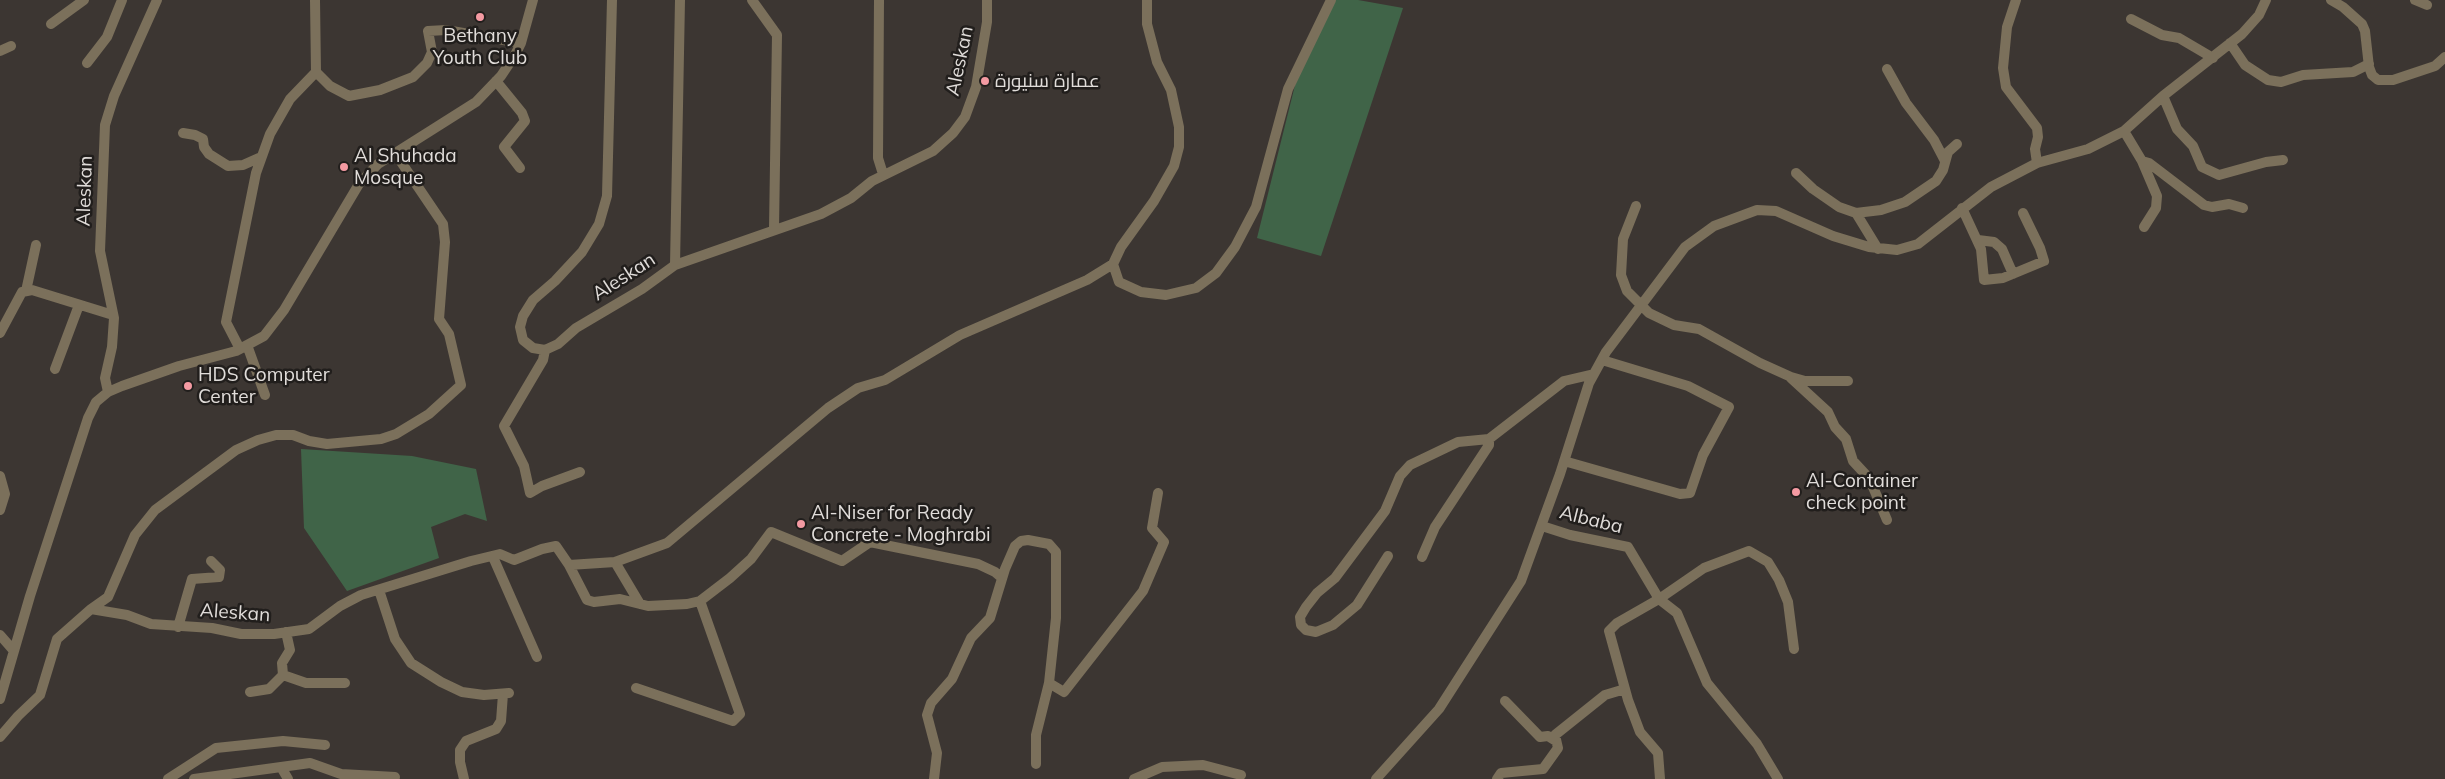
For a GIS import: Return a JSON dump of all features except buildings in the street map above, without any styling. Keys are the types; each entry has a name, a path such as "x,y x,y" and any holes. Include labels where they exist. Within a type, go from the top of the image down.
{"street":[{"path":"51,24 84,0"},
{"path":"87,63 107,37 122,0"},
{"name":"Aleskan","path":"108,392 105,378 112,347 113,315 100,252 105,125 114,96 157,0"},
{"path":"315,0 316,72 330,86 349,96 380,90 413,77 427,63 432,52 428,31 446,30 520,43"},
{"path":"0,699 88,418 96,402 108,392 153,374 243,347 264,336 284,310 360,184 378,164 476,102 509,66 520,43 533,0"},
{"name":"Aleskan","path":"612,0 607,196 599,224 582,252 556,281 533,300 523,316 520,327 523,340 533,348 546,350 558,344 576,328 642,289 675,265 714,253 774,229 822,214 851,198 883,174 933,151 953,133 965,117 976,87 987,22 987,0"},
{"path":"675,265 680,0"},
{"path":"752,0 777,35 774,229"},
{"path":"879,0 878,158 883,174"},
{"path":"1002,578 995,572 978,564 870,542 842,561 771,532 751,559 700,601 664,607 620,600 594,602 587,600 569,565 615,562 667,543 750,476 828,408 858,388 885,380 960,335 1087,280 1113,264 1121,246 1154,201 1174,166 1179,147 1179,127 1171,90 1157,62 1147,24 1147,0"},
{"path":"1113,264 1119,282 1140,292 1166,295 1196,288 1216,273 1235,247 1256,207 1288,89 1331,0"},
{"path":"2016,0 2007,27 2003,68 2006,88 2038,128 2035,149 2037,164"},
{"path":"1542,526 1594,374 1602,360 1641,304 1686,247 1714,226 1757,210 1776,211 1833,236 1878,249 1897,250 1918,244 1991,187 2037,164 2088,149 2124,130 2163,96 2230,43 2259,15 2266,0"},
{"path":"2333,1 2349,0"},
{"path":"2415,0 2427,5"},
{"path":"2333,1 2362,24 2365,31 2372,75 2378,80 2393,80 2435,66 2445,57"},
{"path":"2131,19 2162,35 2180,38 2213,58"},
{"path":"2230,43 2245,65 2268,80 2281,82 2303,75 2353,72 2369,64"},
{"path":"0,51 11,46"},
{"path":"1888,69 1906,103 1934,140 1945,161"},
{"path":"265,394 243,347 226,322 246,218 261,157 270,134 290,99 316,72"},
{"path":"496,81 522,113 525,121 504,147 520,168"},
{"path":"2163,96 2177,129 2193,146 2202,167 2219,175 2266,162 2283,160"},
{"path":"2124,130 2142,161 2156,196 2156,208 2144,227"},
{"path":"183,133 195,134 203,139 204,147 209,154 228,166 243,165 261,157"},
{"path":"1796,173 1813,189 1839,207 1856,213 1892,208 1905,202 1936,181 1948,152 1957,144"},
{"path":"0,737 40,695 57,639 108,597 135,535 155,510 236,450 258,440 293,435 309,441 328,444 381,439 396,434 429,414 462,385 449,334 439,320 445,242 443,224 394,153"},
{"path":"2142,161 2149,163 2204,205 2212,207 2229,204 2243,208"},
{"path":"1636,206 1623,239 1620,275 1627,291 1649,312 1674,325 1699,329 1760,364 1791,377 1805,380 1848,381"},
{"path":"1962,208 1981,249 1984,280 2013,274 2044,261 2040,248 2023,213"},
{"path":"1856,213 1878,249"},
{"path":"1978,240 1994,242 2002,249 2013,274"},
{"path":"26,291 36,245"},
{"path":"0,332 22,292 32,290 113,315"},
{"path":"55,369 79,305"},
{"path":"546,350 543,360 504,426 524,466 530,493 542,486 580,472"},
{"path":"1564,461 1680,494 1690,493 1704,455 1728,407 1688,386 1602,360"},
{"path":"1388,556 1358,604 1333,625 1316,632 1306,630 1301,624 1300,617 1306,607 1317,593 1335,578 1386,511 1400,476 1410,464 1458,442 1489,439 1564,381 1594,374"},
{"path":"1791,377 1828,412 1835,427 1846,439 1853,461 1866,475 1873,487 1887,520"},
{"path":"1422,557 1435,527 1489,445 1489,439"},
{"path":"0,476 5,494 0,510"},
{"path":"1049,683 1064,692 1143,591 1164,542 1152,528 1158,493"},
{"name":"Albaba","path":"1376,779 1438,709 1521,581 1542,526 1570,535 1628,547 1659,599 1677,613 1706,683 1757,744 1778,779"},
{"path":"934,779 937,753 927,715 931,703 952,679 958,661 971,638 990,618 1002,578 1015,546 1021,541 1028,540 1054,546 1056,552 1056,618 1049,683 1036,735 1036,764"},
{"name":"Aleskan","path":"91,610 127,615 151,624 212,628 242,634 286,632 309,629 340,606 361,595 500,554 514,560 542,549 556,546 569,565"},
{"path":"1660,779 1658,753 1640,732 1625,689 1609,631 1617,623 1659,599 1704,568 1749,551 1768,562 1779,580 1788,602 1794,649"},
{"path":"493,557 537,657"},
{"path":"178,627 192,579 219,577 220,570 211,561"},
{"path":"615,562 640,604"},
{"path":"379,590 395,638 410,663 440,682 462,692 484,695 506,693 502,721 496,729 466,741 460,750 460,762 464,779"},
{"path":"636,688 732,721 740,714 700,601"},
{"path":"250,692 269,689 283,674 282,663 290,650 286,632"},
{"path":"0,635 14,651"},
{"path":"283,674 306,683 345,683"},
{"path":"1497,779 1501,773 1543,769 1558,748 1555,735 1605,695 1625,689"},
{"path":"1505,701 1540,737 1548,736 1556,740"},
{"path":"168,779 216,748 283,741 325,745"},
{"path":"194,779 310,763 341,774 396,777"},
{"path":"1134,779 1162,767 1203,765 1241,775"},
{"path":"281,767 288,779"}],"green space":[{"path":"1327,0 1358,0 1403,8 1321,256 1257,238 1305,45"},
{"path":"301,449 412,456 476,469 487,521 465,514 431,527 439,558 347,591 304,528"}],"place":[{"name":"Bethany Youth Club","path":"480,17"},
{"name":"عمارة سنيورة","path":"985,81"},
{"name":"Al Shuhada Mosque","path":"344,167"},
{"name":"HDS Computer Center","path":"188,386"},
{"name":"Al-Container check point","path":"1796,492"},
{"name":"Al-Niser for Ready Concrete - Moghrabi","path":"801,524"}]}
